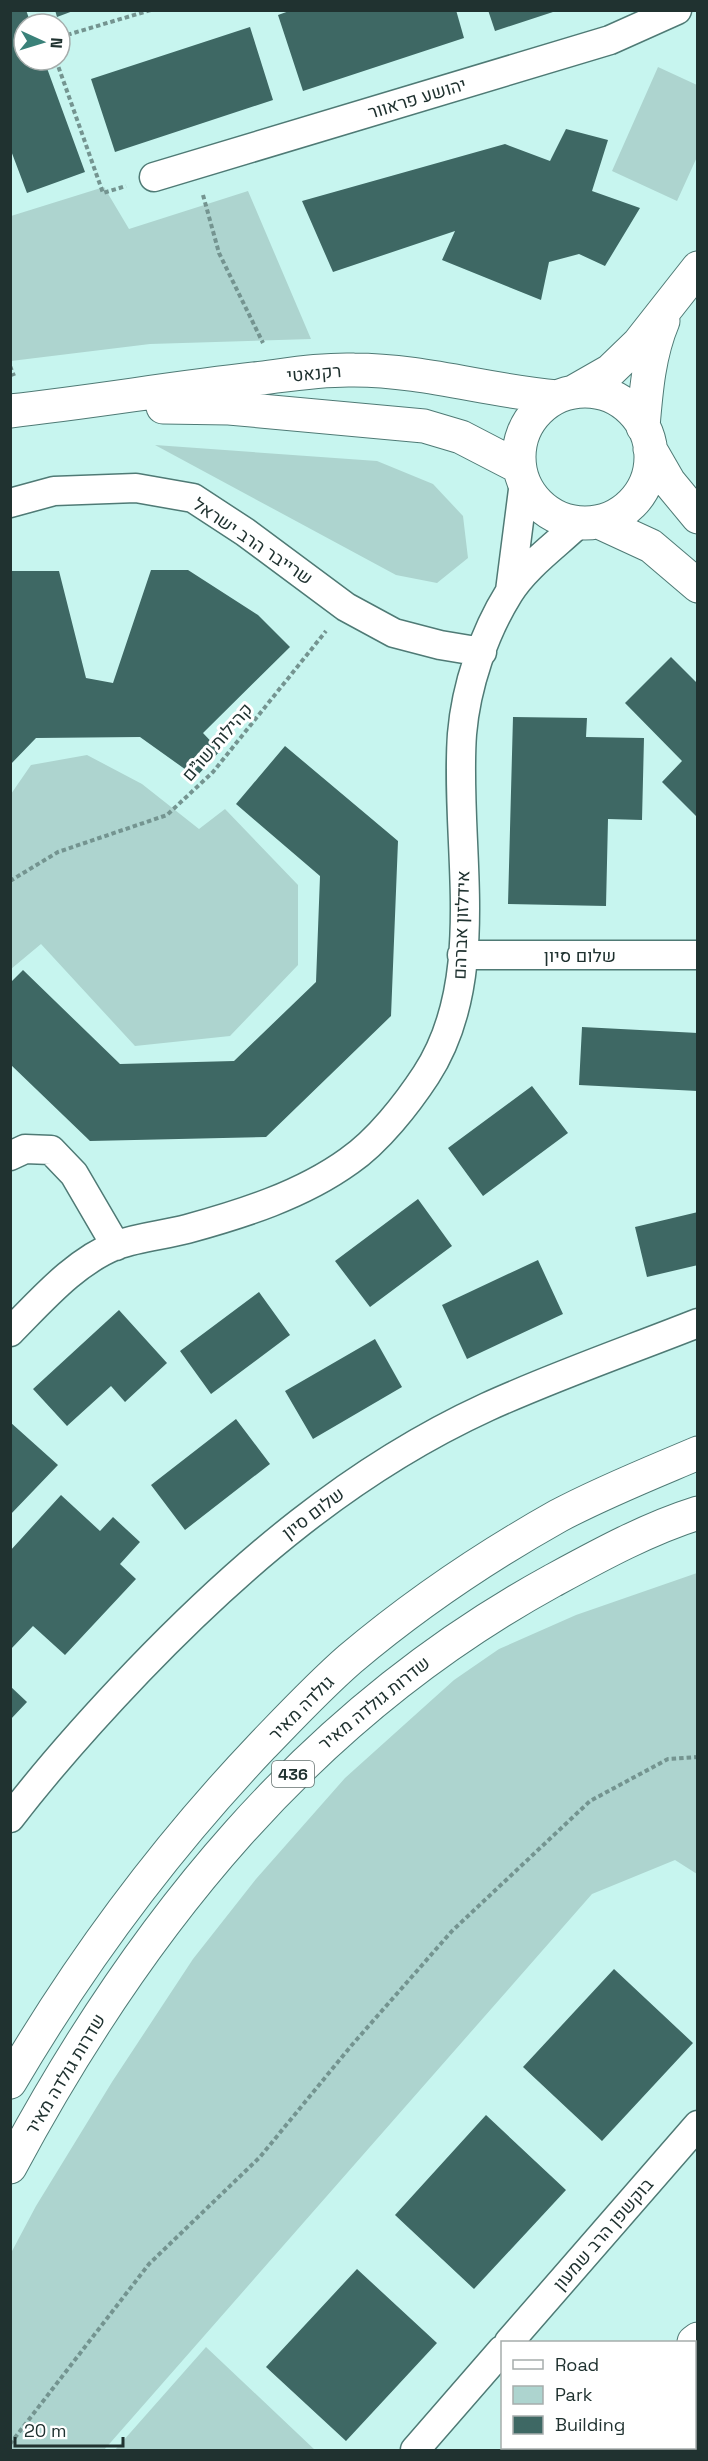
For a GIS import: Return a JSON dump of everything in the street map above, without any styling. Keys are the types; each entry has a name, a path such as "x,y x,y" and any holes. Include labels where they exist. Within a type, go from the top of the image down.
{"main road":[{"path":"698,268 639,343 610,371 537,412 523,433 521,474 533,498 546,510 562,519 589,522 651,546 698,586"},
{"path":"589,522 617,515 638,495 650,468 647,438 647,382 656,336 671,303"},
{"name":"רקנאטי","path":"10,411 71,405 192,386 354,370 441,379 518,393 566,394"},
{"path":"566,394 596,392 615,398 632,410 669,482 698,517"},
{"name":"רקנאטי","path":"71,405 229,408 424,426 461,437 521,474"},
{"name":"גולדה מאיר","path":"10,2082 68,1990 170,1850 226,1784 349,1660 465,1573 559,1516 639,1477 698,1453"},
{"name":"שדרות גולדה מאיר","path":"10,2167 47,2099 128,1972 205,1871 246,1823 314,1752 391,1687 443,1647 498,1611 585,1563 698,1513"}],"street":[{"name":"יהושע פראוור","path":"154,177 610,40 677,10"},
{"path":"510,591 521,474"},
{"name":"שרייבר הרב ישראל","path":"10,503 54,491 101,489 136,489 193,498 245,532 346,607 394,633 440,645 482,652"},
{"path":"510,591 589,522"},
{"name":"אידלזון אברהם","path":"10,1332 65,1277 116,1246 188,1229 252,1208 300,1190 351,1161 398,1114 427,1073 447,1033 461,980 462,733 471,687 488,633 510,591"},
{"name":"שלום סיון","path":"462,955 698,955"},
{"path":"10,1156 25,1149 51,1150 74,1174 116,1246"},
{"name":"שלום סיון","path":"10,1818 85,1728 202,1604 269,1546 344,1488 486,1408 698,1323"},
{"name":"בוקשפן הרב שמעון","path":"511,2341 698,2125"},
{"path":"415,2451 501,2351"}],"path":[{"path":"72,33 151,10"},
{"path":"60,72 104,193 154,177"},
{"path":"194,165 219,253 280,376"},
{"name":"קהילות שו\"ם","path":"10,881 58,852 167,815 213,772 346,607"},
{"path":"10,2444 149,2264 260,2157 351,2046 452,1931 590,1801 668,1759 698,1757"}],"green space":[{"path":"658,67 697,85 697,157 677,201 612,171"},
{"path":"104,187 129,229 248,191 311,339 150,344 11,361 11,216"},
{"path":"155,445 377,461 433,484 463,516 468,558 437,583 396,575"},
{"path":"87,755 142,784 199,829 225,809 298,885 298,965 230,1036 135,1046 41,944 11,969 11,794 31,765"},
{"path":"697,1573 697,1874 675,1860 592,1894 104,2450 11,2450 11,2253 36,2206 112,2082 193,1959 256,1879 345,1778 454,1680 499,1649 576,1615"},
{"path":"206,2347 315,2450 115,2450"}],"building":[{"path":"10,10 26,10 27,12 12,12 12,72 48,72 85,172 27,193 10,148"},
{"path":"55,10 73,10 70,12 56,12"},
{"path":"292,10 456,10 464,38 303,91 278,15"},
{"path":"488,10 556,10 556,11 495,31"},
{"path":"250,27 273,100 115,152 91,79"},
{"path":"566,129 608,140 592,191 640,208 605,266 579,254 549,262 541,300 442,260 455,231 333,272 302,201 505,144 550,161"},
{"path":"151,570 188,570 258,615 290,647 203,733 220,751 196,777 140,737 36,738 10,765 10,571 59,571 86,678 113,683"},
{"path":"671,657 698,684 698,818 662,782 682,761 625,703"},
{"path":"513,717 587,718 586,737 644,738 642,820 608,819 606,906 508,904"},
{"path":"285,746 398,841 391,1016 266,1137 90,1141 10,1064 10,983 23,970 120,1064 234,1061 316,982 320,876 236,804"},
{"path":"582,1027 698,1033 698,1091 579,1085"},
{"path":"532,1086 568,1133 483,1196 448,1148"},
{"path":"418,1199 452,1246 370,1307 335,1261"},
{"path":"698,1212 698,1265 647,1277 635,1227"},
{"path":"538,1260 563,1314 467,1359 442,1305"},
{"path":"259,1292 290,1335 211,1394 180,1351"},
{"path":"119,1310 167,1363 125,1402 111,1386 67,1426 33,1389"},
{"path":"375,1339 402,1387 313,1439 285,1391"},
{"path":"236,1419 270,1464 185,1530 151,1485"},
{"path":"10,1422 58,1465 10,1515"},
{"path":"61,1495 100,1531 113,1517 140,1542 120,1564 136,1579 65,1655 33,1626 10,1650 10,1551"},
{"path":"10,1686 27,1702 10,1720"},
{"path":"614,1969 693,2043 602,2141 523,2067"},
{"path":"486,2115 566,2190 474,2289 395,2215"},
{"path":"357,2269 437,2343 346,2441 266,2367"}]}
